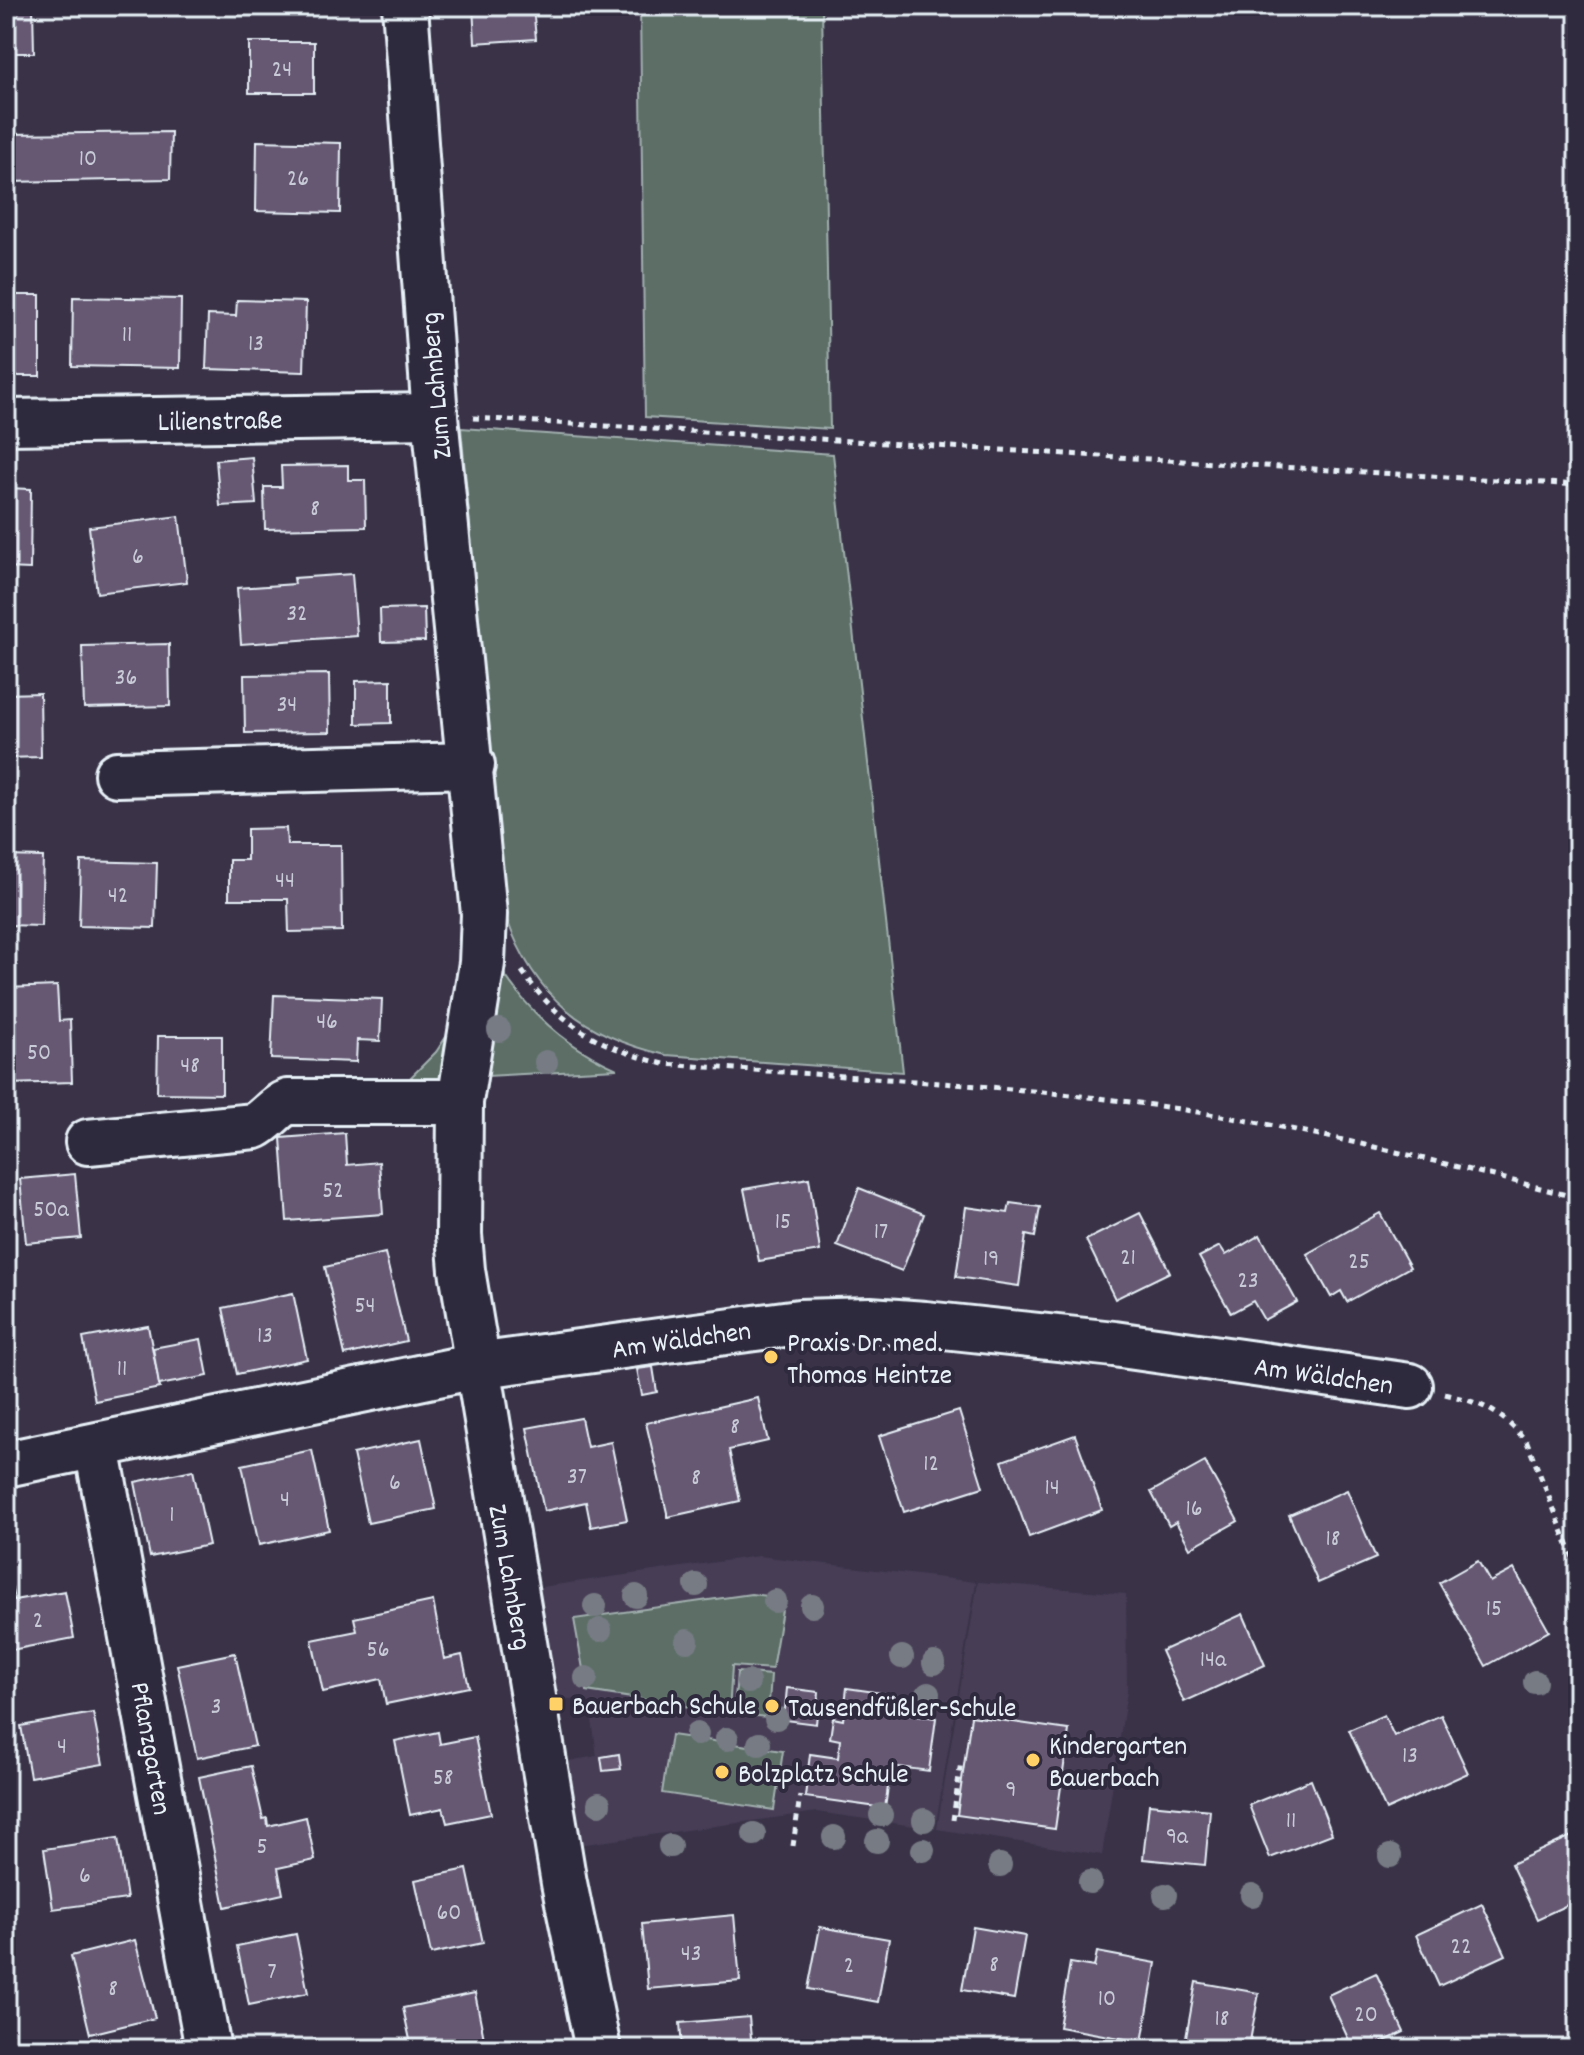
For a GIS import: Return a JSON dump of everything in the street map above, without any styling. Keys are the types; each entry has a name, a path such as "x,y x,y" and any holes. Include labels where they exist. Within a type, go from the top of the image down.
{"street":[{"name":"Zum Lahnberg","path":"405,6 435,416 472,765 484,914 482,1057 460,1102 459,1235 465,1302 561,1867 598,2049"},
{"name":"Lilienstraße","path":"6,422 435,416"},
{"path":"117,774 472,765"},
{"path":"88,1142 255,1126 288,1102 460,1102"},
{"name":"Am Wäldchen","path":"6,1464 476,1366 799,1322 870,1320 1114,1344 1410,1386"},
{"name":"Pflanzgarten","path":"97,1447 208,2049"}],"path":[{"path":"435,416 1578,485"},
{"path":"517,963 545,1001 586,1035 626,1054 664,1064 1124,1101 1288,1127 1464,1167 1578,1198"},
{"path":"1410,1386 1480,1403 1514,1427 1527,1442 1578,1570"},
{"path":"953,1820 961,1761"},
{"path":"793,1846 800,1796"}],"shaded area":[{"name":"Tausendfüßler-Schule","path":"759,1556 976,1582 935,1829 817,1812 578,1845 563,1762 597,1756 591,1712 587,1700 553,1698 534,1588"},
{"name":"Kindergarten Bauerbach","path":"978,1582 1126,1594 1127,1691 1102,1855 937,1829"}],"green space":[{"path":"640,6 822,6 830,429 645,417"},
{"path":"461,428 833,454 903,1072 666,1055 610,1037 587,1024 566,1009 532,970 506,917"},
{"path":"494,957 518,993 546,1024 579,1049 617,1069 487,1076"},
{"path":"452,1028 448,1090 407,1081 436,1052"},
{"path":"751,1594 784,1598 772,1669 732,1666 729,1713 587,1691 574,1619"},
{"path":"737,1672 771,1675 768,1717 734,1714"},
{"name":"Bolzplatz Schule","path":"671,1735 783,1751 774,1810 662,1793"}],"building":[{"path":"6,6 33,6 34,53 6,53"},
{"path":"473,6 533,6 536,39 475,43"},
{"path":"249,42 314,42 314,93 249,93"},
{"path":"171,132 170,179 6,182 6,134"},
{"path":"257,141 341,143 340,213 256,211"},
{"path":"6,295 40,295 40,376 6,376"},
{"path":"73,297 181,299 180,368 72,366"},
{"path":"237,300 306,302 304,372 206,369 208,315 236,316"},
{"path":"252,457 256,504 220,506 216,460"},
{"path":"348,465 348,480 365,480 366,527 265,529 264,487 282,487 281,466"},
{"path":"6,488 31,489 30,569 6,568"},
{"path":"179,516 187,582 97,593 89,527"},
{"path":"352,574 357,636 241,644 237,588 295,584 294,578"},
{"path":"424,608 425,641 381,642 380,609"},
{"path":"169,644 170,706 84,708 82,646"},
{"path":"329,674 330,732 245,733 244,675"},
{"path":"391,680 391,723 356,724 356,681"},
{"path":"40,693 41,757 6,758 6,694"},
{"path":"286,828 287,845 341,845 342,931 289,932 288,899 229,899 229,860 247,860 247,829"},
{"path":"6,856 43,857 41,926 6,925"},
{"path":"81,861 157,863 155,928 79,926"},
{"path":"57,986 59,1021 70,1020 72,1082 8,1084 6,988"},
{"path":"274,995 382,999 380,1041 357,1040 356,1062 271,1059"},
{"path":"158,1036 222,1036 222,1094 157,1093"},
{"path":"345,1133 347,1165 379,1162 383,1214 287,1221 281,1138"},
{"path":"75,1174 81,1238 26,1243 20,1179"},
{"path":"809,1178 820,1251 759,1261 744,1189"},
{"path":"859,1188 924,1214 902,1271 837,1246"},
{"path":"1010,1203 1040,1207 1035,1237 1026,1235 1019,1286 956,1277 966,1207 1008,1213"},
{"path":"1140,1213 1170,1272 1115,1299 1086,1240"},
{"path":"1380,1213 1410,1267 1347,1302 1341,1291 1331,1297 1307,1254"},
{"path":"1260,1235 1297,1302 1264,1320 1253,1301 1231,1313 1199,1257 1220,1246 1226,1255"},
{"path":"385,1253 406,1341 345,1355 325,1267"},
{"path":"293,1293 307,1359 237,1374 223,1308"},
{"path":"148,1326 160,1388 95,1401 83,1338"},
{"path":"201,1339 208,1376 159,1385 153,1348"},
{"path":"653,1367 657,1392 642,1395 637,1369"},
{"path":"758,1398 768,1441 729,1450 740,1501 668,1517 646,1423"},
{"path":"959,1411 983,1487 904,1512 879,1436"},
{"path":"581,1418 587,1447 611,1442 627,1520 591,1527 586,1502 544,1511 527,1428"},
{"path":"1075,1435 1102,1510 1029,1537 1002,1461"},
{"path":"421,1439 436,1509 368,1523 353,1454"},
{"path":"312,1450 329,1530 259,1545 242,1465"},
{"path":"1205,1462 1238,1521 1190,1548 1176,1522 1169,1526 1151,1492"},
{"path":"193,1470 209,1545 150,1557 135,1482"},
{"path":"1347,1490 1376,1558 1318,1583 1289,1515"},
{"path":"6,1560 14,1600 65,1591 74,1638 6,1651"},
{"path":"1478,1561 1490,1582 1514,1569 1549,1631 1486,1666 1439,1583"},
{"path":"433,1601 444,1659 462,1655 469,1687 386,1704 381,1679 323,1692 312,1640 357,1631 354,1618"},
{"path":"1243,1614 1265,1665 1184,1702 1161,1651"},
{"path":"235,1653 255,1746 197,1758 177,1665"},
{"path":"787,1688 819,1692 816,1724 784,1720"},
{"name":"Tausendfüßler-Schule","path":"847,1688 896,1695 894,1712 936,1718 929,1771 891,1766 885,1808 805,1797 810,1754 838,1758 840,1740 830,1738 833,1718 843,1720"},
{"path":"93,1713 103,1764 30,1777 21,1726"},
{"path":"1384,1715 1394,1736 1441,1715 1468,1773 1386,1810 1349,1730"},
{"name":"Kindergarten Bauerbach","path":"971,1716 1069,1730 1055,1829 957,1815"},
{"path":"438,1732 440,1744 475,1737 491,1814 447,1823 443,1808 410,1815 395,1741"},
{"path":"619,1754 621,1769 603,1771 601,1757"},
{"path":"251,1766 263,1819 267,1818 268,1826 306,1817 315,1860 278,1868 283,1894 225,1907 199,1777"},
{"path":"1311,1780 1332,1834 1270,1858 1249,1805"},
{"path":"1149,1804 1210,1810 1205,1865 1143,1859"},
{"path":"1578,1833 1578,1900 1537,1919 1511,1864"},
{"path":"118,1838 127,1899 53,1909 44,1849"},
{"path":"467,1869 483,1943 431,1954 415,1880"},
{"path":"1482,1904 1506,1955 1439,1986 1416,1935"},
{"path":"734,1915 740,1981 648,1989 642,1924"},
{"path":"820,1927 889,1939 878,2002 808,1989"},
{"path":"973,1927 1025,1936 1014,1999 962,1990"},
{"path":"296,1934 308,1993 249,2005 237,1946"},
{"path":"135,1940 155,2018 90,2034 71,1956"},
{"path":"1097,1952 1156,1963 1142,2042 1059,2027 1070,1963 1094,1967"},
{"path":"1376,1973 1404,2032 1368,2049 1353,2049 1328,1995"},
{"path":"1196,1982 1259,1993 1250,2041 1269,2045 1268,2049 1184,2049"},
{"path":"475,1993 486,2049 412,2049 403,2008"},
{"path":"749,2017 752,2049 682,2049 680,2023"}],"place":[{"name":"Praxis Dr. med. Thomas Heintze","path":"771,1357"},
{"name":"Bauerbach Schule","path":"556,1704"},
{"name":"Tausendfüßler-Schule","path":"772,1706"},
{"name":"Kindergarten Bauerbach","path":"1033,1760"},
{"name":"Bolzplatz Schule","path":"722,1772"}]}
